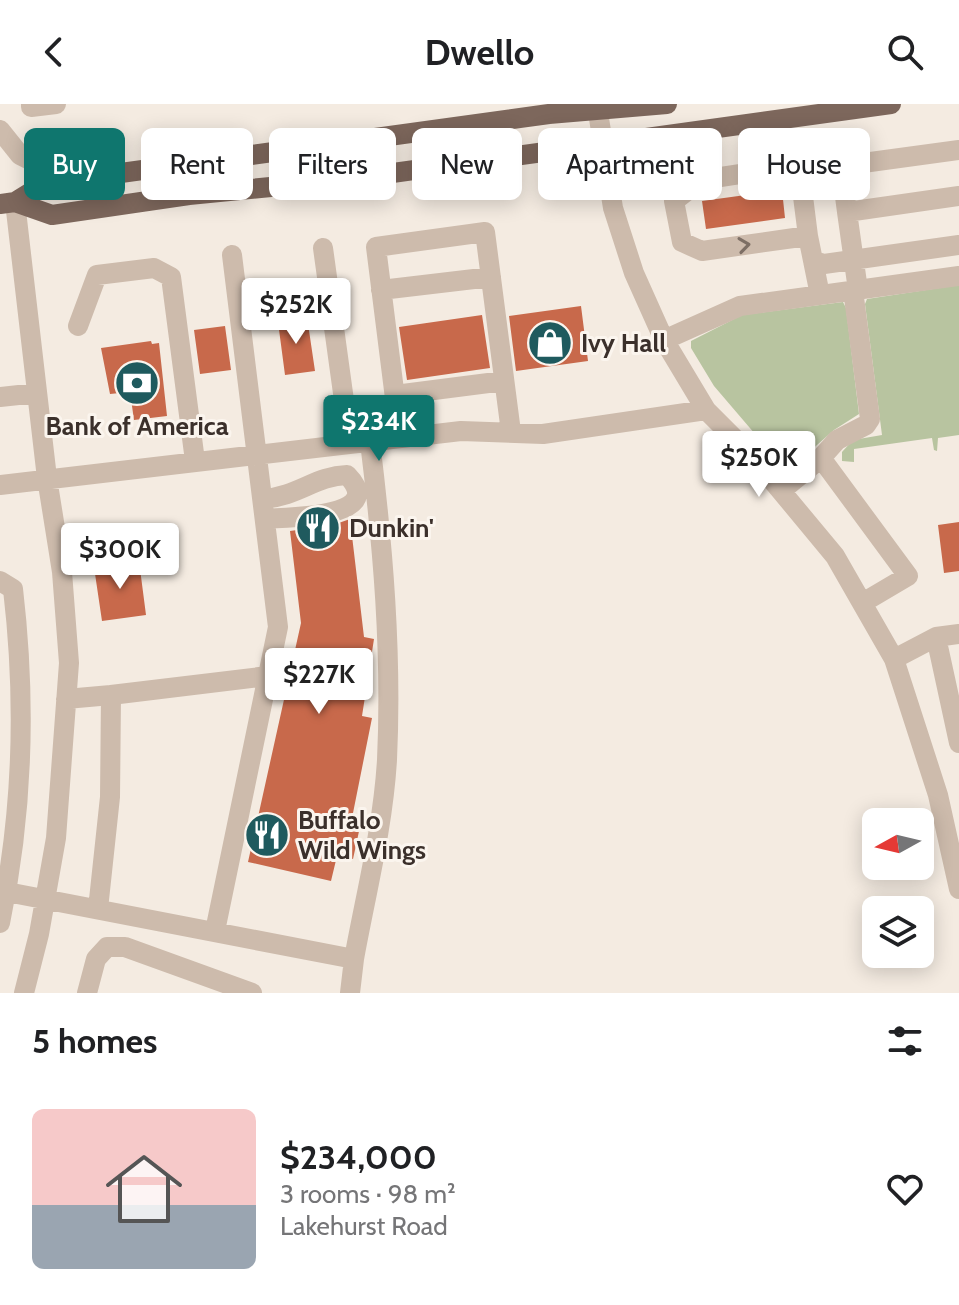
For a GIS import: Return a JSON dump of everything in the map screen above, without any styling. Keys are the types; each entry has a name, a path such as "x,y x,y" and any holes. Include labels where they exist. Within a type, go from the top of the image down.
{"main road":[{"path":"125,172 549,114 667,104"},
{"path":"713,128 891,104"},
{"path":"7,203 52,215 189,195 342,180 538,152"}],"street":[{"path":"31,104 31,107 56,104"},
{"path":"598,112 600,128"},
{"path":"0,130 24,157"},
{"path":"870,162 959,150"},
{"path":"738,174 701,180 674,201 682,242 702,251 808,236"},
{"path":"847,212 959,196"},
{"path":"612,200 630,260 664,340 706,410 752,456 835,556 894,659 938,795 958,883"},
{"path":"803,200 820,295"},
{"path":"781,491 821,458 837,440 866,425 870,419 845,200"},
{"path":"7,203 62,572 69,663 56,838 24,993"},
{"path":"400,438 376,247 485,232 511,432"},
{"path":"813,261 824,264 959,245"},
{"path":"323,248 360,443 382,537 387,630 387,761 373,870 350,993"},
{"path":"215,931 278,627 232,255"},
{"path":"78,326 97,275 154,268 171,277 195,461"},
{"path":"664,340 740,306 959,276"},
{"path":"381,290 491,277"},
{"path":"395,395 504,381"},
{"path":"0,397 37,393"},
{"path":"0,485 461,431 543,434 706,410"},
{"path":"821,458 908,576 864,602"},
{"path":"0,581 13,589 19,645 22,732 13,859 0,923"},
{"path":"894,659 936,637 959,634"},
{"path":"925,753 959,746 936,637"},
{"path":"66,699 268,676"},
{"path":"98,909 110,797 111,695"},
{"path":"7,892 354,959"},
{"path":"87,993 96,959 107,947 125,947 252,993"}],"green space":[{"path":"959,285 959,435 938,438 937,451 934,450 932,438 854,449 854,462 842,461 842,452 853,440 882,435 865,304 867,299"},
{"path":"843,302 859,414 834,430 792,467 779,462 714,386 691,348 691,341 742,315"}],"building":[{"path":"738,196 738,200 783,200 785,218 706,229 702,201"},
{"path":"581,306 588,361 516,371 509,316"},
{"path":"482,315 490,368 407,380 399,327"},
{"path":"307,317 315,371 285,375 278,322"},
{"path":"225,326 231,370 200,374 194,330"},
{"name":"Bank of America","path":"151,341 152,344 159,343 167,416 134,420 130,392 110,394 101,348"},
{"path":"350,519 364,637 374,639 362,716 372,718 352,818 361,822 353,859 337,856 331,881 248,862 301,623 290,531 333,525"},
{"path":"959,522 959,571 944,573 938,525"},
{"path":"139,561 146,615 102,621 94,567"}],"place":[{"name":"Ivy Hall","path":"550,343"},
{"name":"Bank of America","path":"137,383"},
{"name":"Dunkin'","path":"318,528"},
{"name":"Buffalo Wild Wings","path":"267,835"}]}
